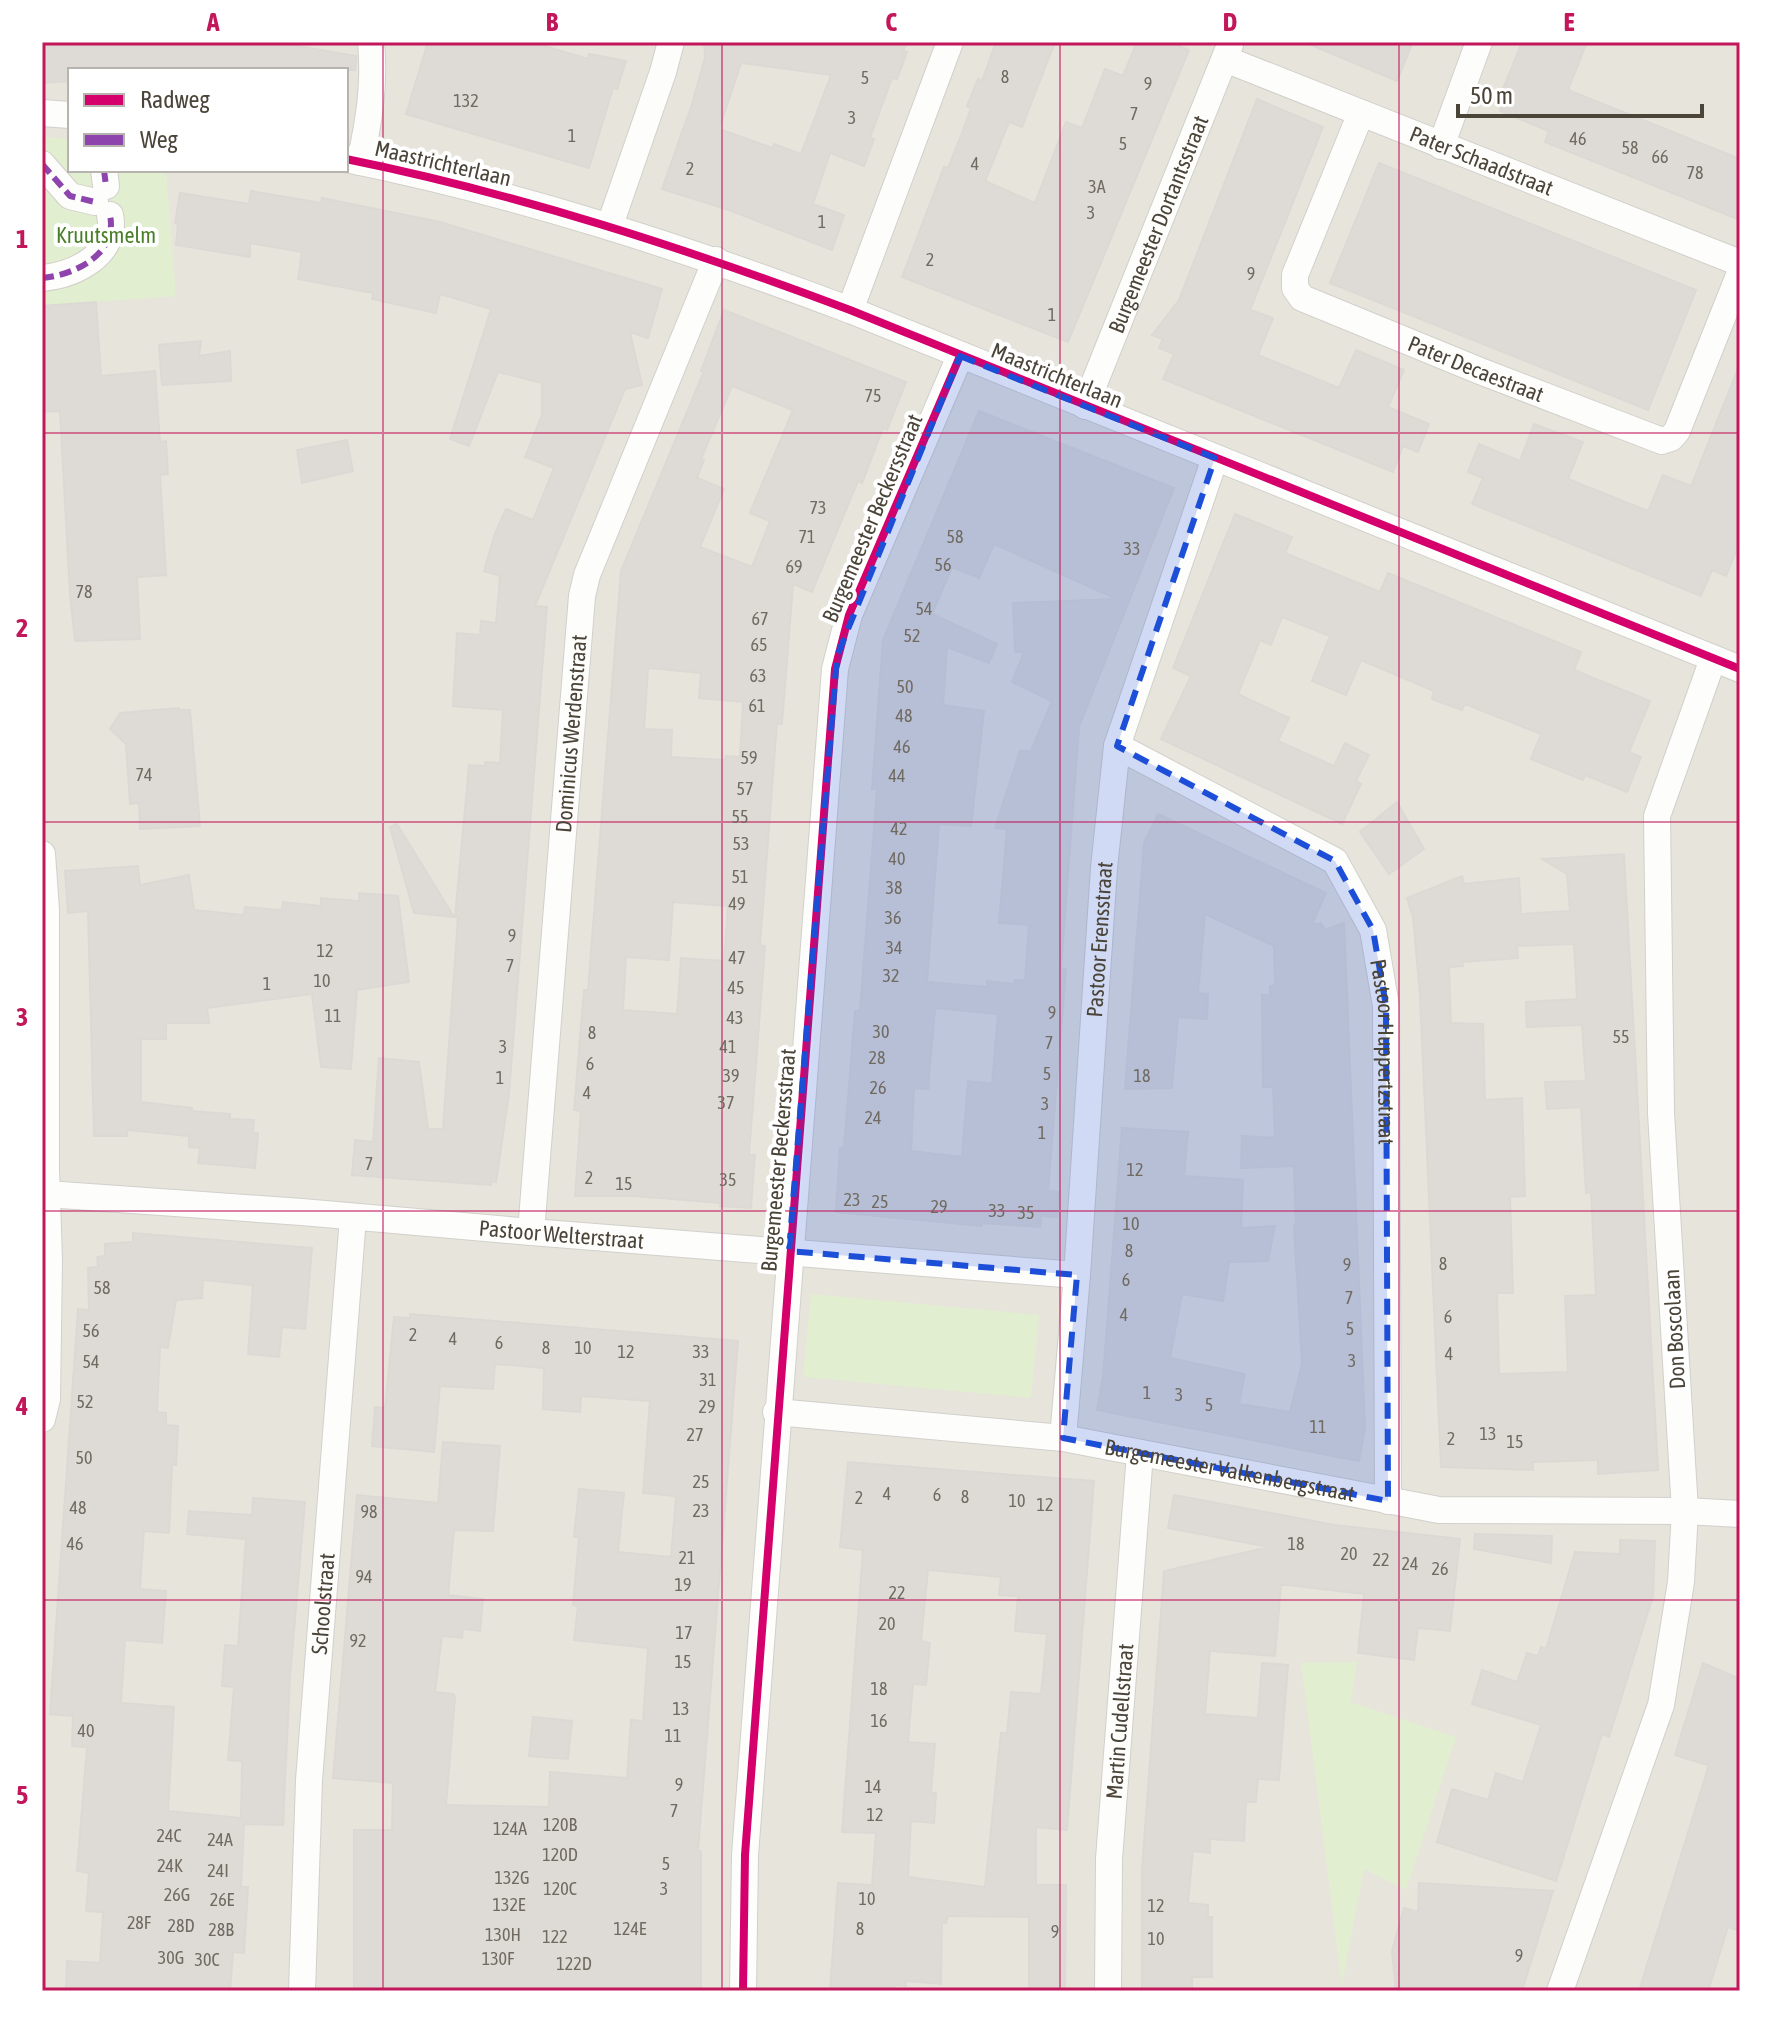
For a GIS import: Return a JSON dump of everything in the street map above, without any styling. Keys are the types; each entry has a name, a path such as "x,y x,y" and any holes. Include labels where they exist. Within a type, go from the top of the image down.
{"street":[{"path":"353,161 371,116 371,42"},
{"path":"610,225 671,42"},
{"path":"850,310 950,42"},
{"path":"1441,146 1479,42"},
{"name":"Pater Schaadstraat","path":"1228,50 1361,113 1740,263"},
{"name":"Burgemeester Dortantsstraat","path":"1085,406 1228,50"},
{"path":"42,113 68,115"},
{"name":"Pater Decaestraat","path":"1361,113 1295,275 1298,294 1316,303 1494,377 1662,441 1671,438 1677,431 1740,273"},
{"name":"Maastrichterlaan","path":"353,161 471,187 610,225 716,260 850,310 1740,669"},
{"path":"42,164 70,196 104,193 111,233 95,258 65,275 42,278"},
{"name":"Dominicus Werdenstraat","path":"531,1232 582,596 587,575 716,260"},
{"name":"Burgemeester Beckersstraat","path":"743,1991 745,1855 776,1412 826,763 839,646 849,615 960,356"},
{"name":"Pastoor Erensstraat","path":"1063,1438 1104,868 1117,746 1215,458"},
{"name":"Don Boscolaan","path":"1560,1991 1661,1705 1681,1582 1685,1511 1661,1113 1657,816 1713,659"},
{"name":"Pastoor Huppertzstraat","path":"1117,746 1335,861 1373,930 1386,1006 1388,1501"},
{"path":"42,854 47,985 47,1399 42,1419"},
{"name":"Pastoor Welterstraat","path":"45,1177 353,1217 1077,1275"},
{"name":"Schoolstraat","path":"302,1991 309,1780 353,1217"},
{"name":"Burgemeester Valkenbergstraat","path":"776,1412 1063,1438 1439,1510 1740,1514"},
{"name":"Martin Cudellstraat","path":"1108,1991 1109,1859 1140,1453"}],"highlighted area":[{"path":"960,356 1215,458 1117,746 1335,861 1373,930 1386,1006 1388,1501 1063,1438 1077,1275 789,1251 837,656"}],"shaded area":[{"path":"42,42 1740,42 1740,1991 42,1991"}],"green space":[{"name":"Kruutsmelm","path":"42,137 68,139 68,172 166,172 176,296 42,306"},
{"path":"811,1294 1039,1315 1031,1398 803,1377"},
{"path":"1357,1662 1351,1702 1456,1737 1406,1890 1364,1869 1342,1985 1301,1663"}],"building":[{"path":"42,42 275,42 356,56 355,70 68,68 68,81 42,83"},
{"path":"428,42 531,42 588,59 589,54 626,61 617,89 613,88 589,168 406,114"},
{"path":"704,42 907,42 903,51 907,52 897,79 892,78 870,138 874,139 864,166 830,153 813,204 844,215 832,250 729,210 662,189 705,58","holes":["741,63 831,75 801,154 774,144 773,148 719,129"]},
{"path":"996,42 1055,42 1022,127 1009,122 985,181 1035,203 1066,122 1082,128 1105,69 1123,76 1137,42 1169,42 1189,50 1068,342 902,277 944,167 948,168 961,136 971,108 967,106 978,79 982,81"},
{"path":"1304,42 1413,42 1397,81"},
{"path":"1522,42 1587,42 1568,90 1740,159 1740,220 1545,142 1549,131 1500,111 1509,91 1503,89"},
{"path":"1257,99 1323,127 1250,310 1273,318 1258,355 1339,388 1356,350 1404,370 1388,407 1429,424 1418,452 1403,446 1393,472 1163,379 1174,354 1159,348 1163,339 1152,335 1179,300"},
{"path":"1379,163 1696,290 1648,410 1330,283"},
{"path":"251,191 321,203 322,198 440,222 662,289 648,338 630,332 642,385 625,389 535,606 547,607 509,1094 496,1182 492,1181 491,1185 352,1175 355,1140 373,1142 379,1058 419,1062 428,1129 443,1129 458,917 455,917 469,765 500,763 503,710 453,706 457,633 480,635 481,621 496,623 500,576 484,571 495,533 506,509 533,520 554,468 525,457 542,415 542,383 498,372 469,446 450,439 491,309 440,294 436,313 372,299 373,293 298,279 302,252 250,243 250,257 176,245 178,224 175,223 180,193 249,204"},
{"path":"96,302 101,376 155,371 160,442 166,441 168,474 160,475 166,575 137,577 140,639 75,641 60,411 42,412 42,306"},
{"path":"724,310 906,382 887,430 883,428 862,483 858,481 812,592 793,584 782,724 777,723 760,945 765,946 749,1155 755,1155 751,1208 635,1196 575,1196 581,1111 574,1110 584,990 588,990 621,571 704,371 701,371","holes":["732,386 793,410 750,513 770,521 752,567 700,547 724,489 697,478 704,460 701,459","648,668 701,673 699,698 743,702 740,757 726,756 725,760 671,757 672,730 644,729","673,902 728,906 724,961 681,958 677,1014 623,1010 626,957 669,960"]},
{"path":"201,341 199,356 230,351 231,381 162,385 159,345"},
{"path":"1739,366 1740,542 1726,576 1712,570 1701,596 1472,504 1483,478 1468,472 1479,444 1520,461 1534,424 1583,442 1568,479 1648,511 1663,475 1691,486"},
{"path":"979,411 1174,488 1079,727 1061,969 1066,969 1048,1191 1059,1192 1057,1217 1041,1216 1040,1227 982,1223 982,1226 836,1212 855,1011 860,1011 877,789 872,789 883,640","holes":["994,544 1117,599 1013,603 1015,652 1024,652 1012,682 1052,701 1031,751 1020,751 995,828 1007,829 999,923 1029,925 1025,980 1015,980 1014,984 987,981 987,987 927,982 939,824 971,826 984,711 943,705 947,647 989,663 997,644 932,614 952,567 979,578","935,1008 998,1014 992,1084 968,1081 962,1157 911,1151 914,1088 928,1089"]},
{"path":"347,440 353,471 302,483 297,450"},
{"path":"1235,514 1292,537 1285,553 1380,592 1388,573 1581,652 1574,670 1650,701 1629,752 1641,757 1627,792 1585,775 1583,780 1531,759 1541,734 1465,704 1462,710 1432,699 1434,691 1361,660 1346,695 1312,681 1330,636 1282,617 1271,645 1260,640 1238,694 1289,718 1278,741 1334,766 1345,743 1369,755 1356,781 1361,784 1342,824 1161,739 1191,676 1173,668"},
{"path":"179,708 190,710 200,826 140,829 139,803 130,804 126,744 110,729 120,713"},
{"path":"1397,802 1424,849 1389,874 1360,832"},
{"path":"1158,814 1326,893 1312,924 1321,923 1325,930 1344,923 1365,1427 1359,1461 1097,1410 1103,1377 1122,1128 1188,1132 1184,1176 1243,1180 1241,1228 1275,1226 1268,1261 1229,1262 1223,1301 1182,1294 1170,1358 1245,1374 1239,1404 1290,1412 1302,1364 1294,1166 1241,1168 1242,1136 1275,1138 1273,1087 1263,1087 1262,995 1270,995 1270,986 1275,985 1274,946 1205,914 1198,993 1208,994 1207,1019 1178,1017 1172,1088 1125,1089 1144,843"},
{"path":"397,824 454,917 414,913 390,827"},
{"path":"1624,854 1658,1470 1598,1474 1598,1460 1533,1462 1533,1470 1441,1467 1420,995 1413,917 1407,898 1462,876 1464,884 1519,878 1521,914 1570,911 1567,874 1542,859","holes":["1574,944 1577,999 1526,1002 1526,1015 1527,1027 1582,1025 1586,1081 1545,1082 1547,1109 1581,1107 1586,1193 1591,1192 1596,1295 1565,1296 1568,1372 1499,1374 1497,1293 1513,1293 1510,1197 1525,1196 1522,1098 1485,1100 1483,1024 1451,1023 1449,967 1463,966 1462,962 1518,958 1517,946"]},
{"path":"138,866 140,885 189,875 194,910 244,915 245,907 282,910 283,902 321,906 321,898 359,901 359,893 398,896 409,982 357,990 351,1069 321,1067 312,994 207,1008 209,1023 166,1023 166,1039 141,1039 141,1102 230,1114 230,1119 254,1120 253,1133 258,1133 255,1168 198,1163 200,1148 189,1147 189,1136 127,1130 127,1136 94,1136 88,911 68,913 65,871"},
{"path":"133,1233 312,1248 305,1329 282,1327 279,1357 248,1354 253,1285 203,1280 202,1298 176,1300 168,1348 160,1347 157,1412 166,1413 166,1425 178,1426 176,1465 172,1465 169,1533 144,1531 140,1589 166,1591 162,1643 125,1640 121,1703 174,1707 168,1811 241,1818 242,1761 228,1760 234,1687 222,1686 225,1645 238,1646 246,1539 187,1534 189,1511 252,1515 253,1498 305,1502 290,1677 283,1825 244,1824 241,1887 248,1887 244,1953 233,1952 230,1991 66,1991 67,1961 100,1963 103,1912 86,1911 89,1873 77,1871 87,1747 72,1746 73,1716 50,1714 78,1309 89,1310 88,1268 98,1267 97,1257 105,1256 105,1244 133,1242"},
{"path":"410,1314 738,1341 698,1851 701,1851 701,1991 354,1991 354,1830 392,1830 393,1783 333,1778 357,1495 438,1503 443,1442 500,1446 493,1531 454,1530 448,1595 483,1599 480,1631 463,1629 462,1638 442,1636 435,1692 453,1694 455,1697 446,1805 549,1807 550,1772 627,1778 631,1720 643,1721 648,1648 574,1640 578,1606 573,1605 579,1537 574,1537 579,1489 624,1493 618,1552 671,1557 676,1496 643,1493 650,1401 581,1396 580,1412 543,1409 544,1368 495,1364 493,1389 440,1386 434,1452 372,1446 375,1407 385,1408 394,1317 410,1318"},
{"path":"848,1462 1094,1481 1067,1830 1036,1827 1036,1885 1066,1885 1065,1991 1029,1991 1029,1917 948,1916 946,1923 942,1923 941,1984 906,1981 906,1986 894,1985 894,1991 830,1991 838,1883 872,1885 876,1833 842,1832 863,1550 840,1547","holes":["928,1570 1001,1577 999,1595 1018,1596 1015,1631 1047,1634 1041,1694 1011,1692 1007,1733 1001,1733 985,1887 908,1877 911,1821 934,1823 936,1793 931,1793 935,1744 908,1742 913,1684 926,1685 930,1643 921,1641"]},
{"path":"1174,1495 1335,1525 1460,1539 1450,1631 1418,1628 1414,1660 1358,1653 1364,1594 1287,1585 1281,1585 1275,1656 1210,1651 1205,1714 1258,1718 1262,1663 1288,1665 1279,1780 1258,1779 1256,1802 1246,1802 1244,1841 1210,1839 1210,1853 1193,1851 1188,1903 1208,1905 1208,1917 1212,1917 1212,1977 1192,1977 1192,1991 1142,1991 1142,1869 1164,1571 1269,1547 1168,1528"},
{"path":"1475,1534 1552,1536 1551,1563 1474,1549"},
{"path":"1620,1540 1655,1541 1653,1596 1609,1737 1602,1734 1556,1881 1437,1842 1452,1789 1488,1800 1496,1773 1523,1782 1541,1725 1472,1704 1482,1670 1517,1682 1527,1653 1538,1656 1541,1647 1546,1649 1575,1552 1620,1554"},
{"path":"1703,1663 1740,1679 1740,1931 1728,1927 1708,1991 1639,1991 1708,1768 1708,1765 1675,1755"},
{"path":"533,1717 572,1721 568,1759 529,1756"},
{"path":"1419,1883 1553,1891 1522,1991 1396,1991 1392,1951 1404,1908 1418,1912"}],"marked path":[{"path":"42,164 70,196 95,202"},
{"path":"104,172 106,186"},
{"path":"42,278 80,267 101,251 111,229 110,215"}],"cycle path":[{"path":"348,159 475,189 601,224 788,287 1740,669"},
{"path":"743,1991 745,1855 835,669 849,615 960,356"}]}
